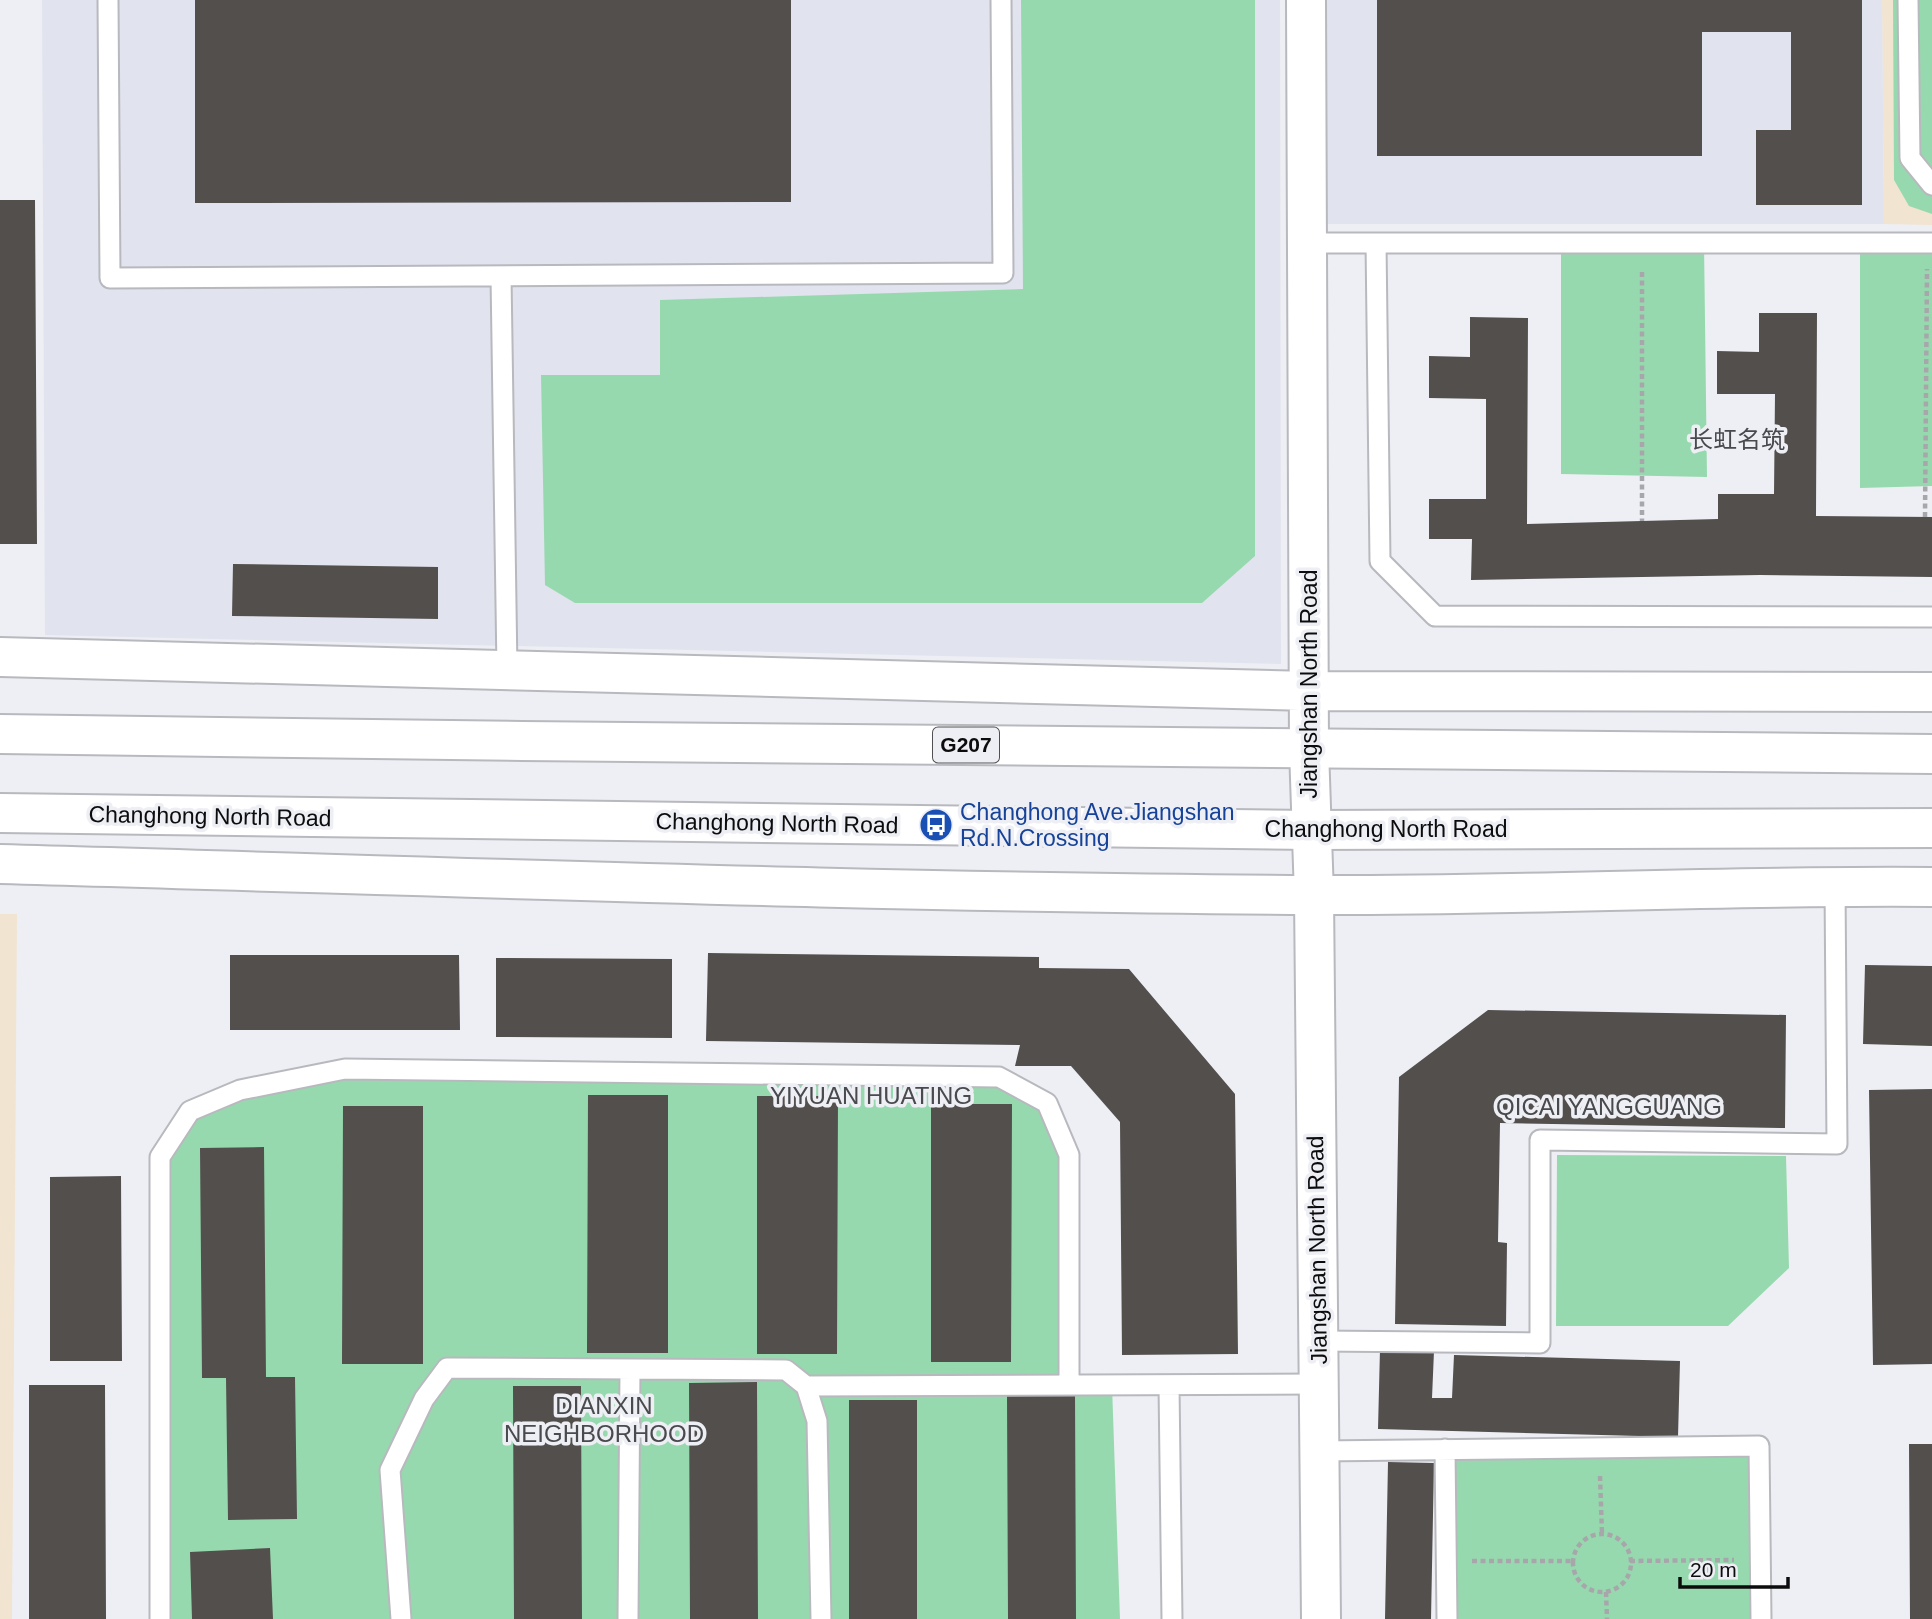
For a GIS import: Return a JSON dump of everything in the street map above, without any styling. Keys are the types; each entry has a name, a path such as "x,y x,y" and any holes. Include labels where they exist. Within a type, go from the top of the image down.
{"main road":[{"name":"Jiangshan North Road","path":"1306,0 1309,749 1314,895 1321,1619"},
{"path":"0,657 1309,691 1932,692"},
{"name":"G207","path":"0,734 1932,754"},
{"name":"Changhong North Road","path":"0,813 1311,830 1932,828"},
{"path":"0,864 790,887 1314,895 1835,886 1932,887"}],"lane":[{"path":"108,0 110,278 1003,272 1001,0"},
{"path":"1908,0 1910,158 1932,185"},
{"path":"1307,243 1929,243"},
{"path":"1376,243 1380,561 1436,616 1932,617"},
{"path":"501,276 507,670"},
{"path":"1318,1340 1540,1343 1540,1140 1837,1144 1835,886"},
{"path":"160,1619 160,1157 190,1111 240,1090 345,1069 999,1077 1047,1102 1069,1155 1069,1385"},
{"path":"401,1619 390,1470 424,1399 447,1368 786,1370 806,1386 817,1421 821,1619"},
{"path":"628,1619 629,1369"},
{"path":"806,1386 1319,1384"},
{"path":"1169,1385 1172,1619"},
{"path":"1319,1451 1759,1446 1761,1619"},
{"path":"1445,1449 1447,1619"}],"path":[{"path":"1642,243 1642,521"},
{"path":"1925,517 1929,243"},
{"path":"1600,1447 1602,1534"},
{"path":"1602,1534 1620,1540 1626,1547 1630,1560 1631,1566 1623,1583 1606,1592 1587,1589 1580,1583 1573,1561 1577,1547 1584,1540 1602,1534"},
{"path":"1630,1560 1760,1560"},
{"path":"1446,1562 1573,1561"},
{"path":"1606,1592 1607,1619"}],"shaded area":[{"path":"42,0 1280,0 1281,664 45,635"},
{"path":"1306,0 1882,0 1884,224 1307,224"},
{"path":"1882,0 1932,0 1932,225 1884,224"},
{"path":"0,914 17,914 12,1619 0,1619"}],"green space":[{"path":"1021,0 1255,0 1255,556 1202,603 575,603 545,585 541,375 660,375 660,300 1023,289"},
{"path":"1893,0 1932,0 1932,214 1909,206 1894,180"},
{"path":"1561,243 1704,243 1707,477 1561,474"},
{"path":"1860,243 1932,243 1932,486 1860,488"},
{"path":"345,1069 999,1077 1047,1103 1069,1155 1069,1385 1112,1385 1120,1619 160,1619 160,1157 190,1111"},
{"path":"1557,1155 1786,1156 1789,1268 1728,1326 1556,1326"},
{"path":"1759,1446 1761,1619 1447,1619 1445,1449"}],"building":[{"path":"195,0 791,0 791,202 195,203"},
{"path":"1377,0 1862,0 1862,205 1756,205 1756,130 1791,130 1791,32 1702,32 1702,156 1377,156"},
{"path":"0,200 35,200 37,544 0,544"},
{"path":"1759,313 1817,313 1816,516 1932,517 1932,577 1760,575 1471,580 1472,539 1429,539 1429,499 1486,499 1486,399 1429,398 1429,356 1470,357 1470,317 1528,318 1527,524 1718,519 1718,494 1774,494 1775,394 1717,394 1717,351 1759,352"},
{"path":"233,564 438,567 438,619 232,616"},
{"path":"708,953 1039,957 1039,968 1129,969 1235,1094 1238,1354 1122,1355 1120,1122 1071,1066 1015,1066 1020,1045 706,1041"},
{"path":"230,955 459,955 460,1030 230,1030"},
{"path":"496,958 672,959 672,1038 496,1037"},
{"path":"1865,965 1932,966 1932,1046 1863,1044"},
{"path":"1488,1010 1786,1015 1785,1128 1500,1123 1498,1242 1507,1243 1506,1326 1395,1324 1399,1077"},
{"path":"1932,1089 1932,1364 1873,1365 1869,1090"},
{"path":"588,1095 668,1095 668,1353 587,1353"},
{"path":"757,1096 838,1096 837,1354 757,1354"},
{"path":"931,1104 1012,1104 1011,1362 931,1362"},
{"path":"343,1106 423,1106 423,1364 342,1364"},
{"path":"264,1147 266,1377 295,1377 297,1519 228,1520 226,1378 202,1378 200,1148"},
{"path":"121,1176 122,1361 50,1361 50,1177"},
{"path":"1380,1349 1434,1351 1432,1398 1452,1398 1454,1355 1680,1361 1678,1437 1378,1429"},
{"path":"757,1382 758,1619 690,1619 689,1383"},
{"path":"29,1385 105,1385 106,1619 29,1619"},
{"path":"513,1386 581,1386 582,1619 514,1619"},
{"path":"1075,1394 1076,1619 1008,1619 1007,1395"},
{"path":"849,1400 917,1400 917,1619 849,1619"},
{"path":"1909,1444 1932,1444 1932,1619 1910,1619"},
{"path":"1388,1462 1434,1463 1431,1619 1385,1619"},
{"path":"270,1548 273,1619 192,1619 190,1552"}],"place":[{"name":"Changhong Ave.Jiangshan Rd.N.Crossing","path":"936,825"}],"district":[{"name":"长虹名筑","path":"1737,440"},
{"name":"YIYUAN HUATING","path":"871,1096"},
{"name":"QICAI YANGGUANG","path":"1609,1107"},
{"name":"DIANXIN NEIGHBORHOOD","path":"604,1420"}]}
